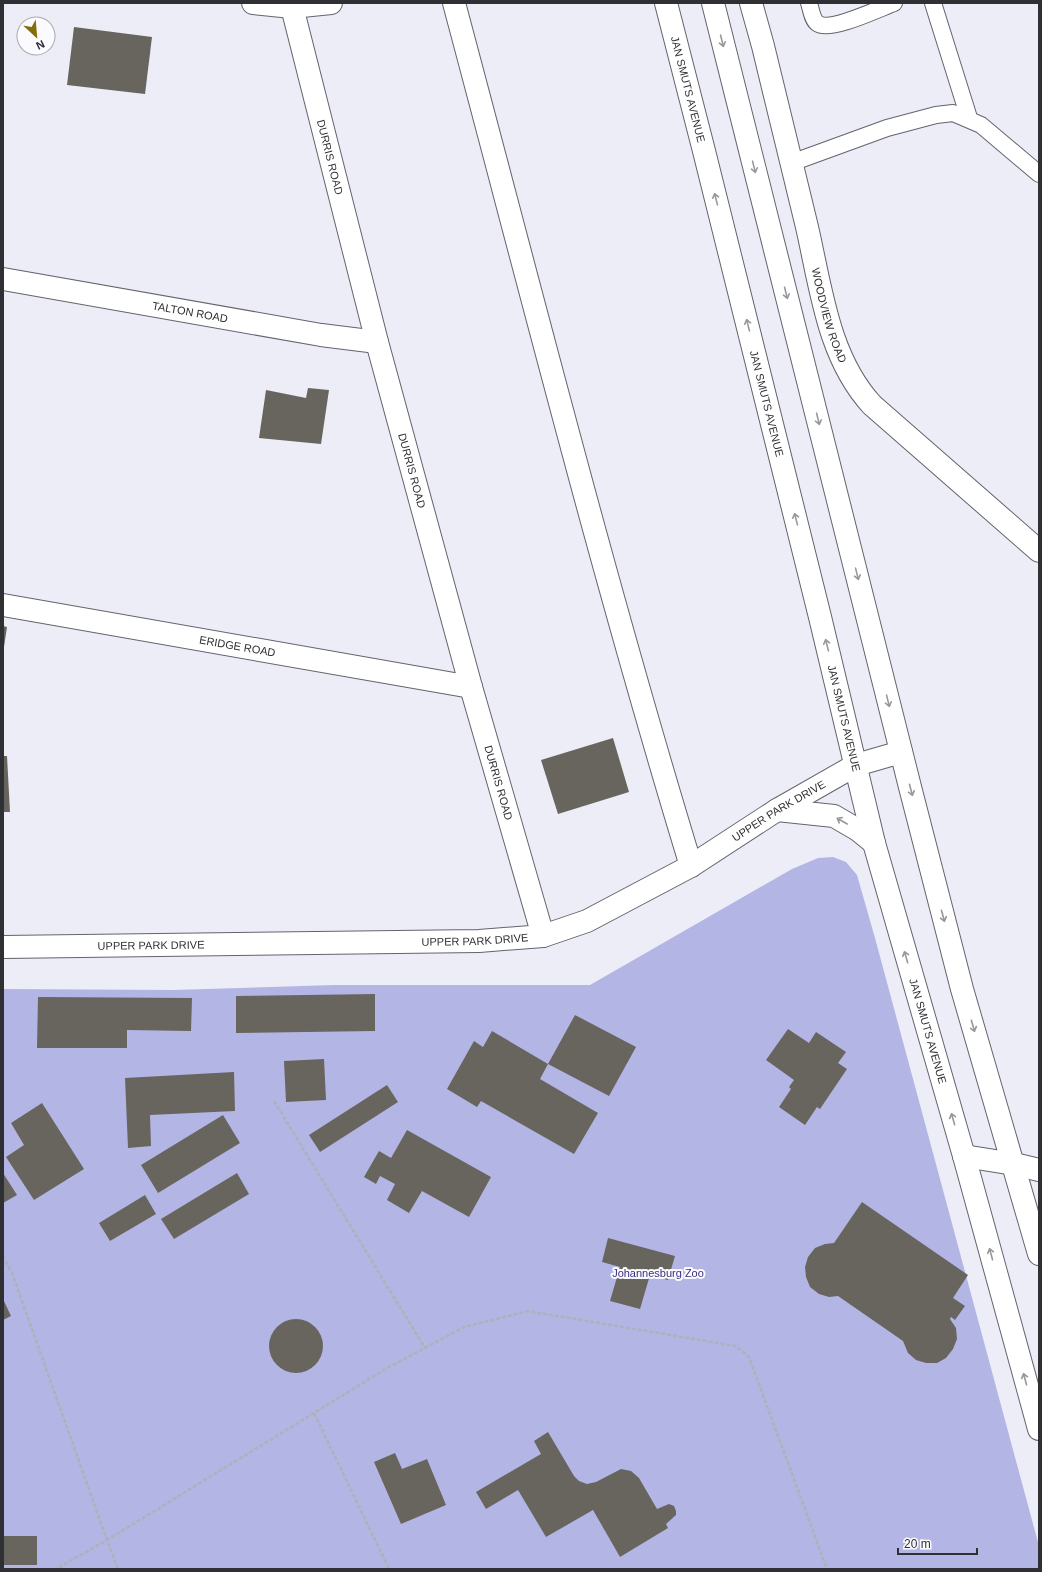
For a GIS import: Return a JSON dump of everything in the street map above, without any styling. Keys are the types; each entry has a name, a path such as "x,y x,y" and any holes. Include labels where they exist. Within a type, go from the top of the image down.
{"main road":[{"path":"253,3 291,5 331,3"},
{"path":"454,3 581,483 663,773 691,866"},
{"name":"JAN SMUTS AVENUE","path":"666,3 729,250 874,843 964,1156 1039,1429"},
{"path":"713,3 962,989 1038,1242"},
{"name":"WOODVIEW ROAD","path":"751,3 827,316 848,372 861,393 872,405 1039,551"},
{"name":"DURRIS ROAD","path":"291,5 377,342 471,687 543,936"},
{"name":"TALTON ROAD","path":"3,279 321,335 377,342"},
{"name":"ERIDGE ROAD","path":"3,605 471,687"},
{"name":"UPPER PARK DRIVE","path":"3,947 479,940 543,936 587,921 691,866 777,810 856,765 901,752"},
{"path":"777,810 834,816 858,830 874,843"},
{"path":"964,1156 1014,1164 1039,1170"}],"lane":[{"path":"809,3 815,22 820,25 828,26 838,24 894,3"},
{"path":"933,3 969,118"},
{"path":"791,163 911,121 953,113 969,118 981,125 1039,174"}],"path":[{"path":"274,1102 425,1348"},
{"path":"3,1256 12,1272 118,1569"},
{"path":"56,1569 107,1540 389,1367 464,1327 528,1311 736,1346 750,1357 827,1569"},
{"path":"314,1413 389,1569"}],"green space":[{"name":"Johannesburg Zoo","path":"833,857 846,862 857,875 1039,1546 1039,1569 3,1569 3,989 173,990 334,985 590,985 792,869 818,858"}],"building":[{"path":"74,27 152,37 145,94 67,85"},
{"path":"308,388 329,390 321,444 259,438 266,390 306,398"},
{"path":"3,626 7,627 4,647 3,647"},
{"path":"613,738 629,792 558,814 541,760"},
{"path":"3,756 7,756 10,812 3,812"},
{"path":"375,994 375,1031 236,1033 236,996"},
{"path":"38,997 192,998 191,1031 127,1030 127,1048 37,1048"},
{"path":"575,1015 636,1047 609,1096 548,1064"},
{"path":"788,1029 809,1043 816,1032 846,1052 838,1063 847,1069 820,1109 817,1107 805,1125 779,1107 791,1089 789,1087 794,1080 766,1060"},
{"path":"492,1031 548,1064 540,1079 598,1113 574,1154 481,1101 477,1107 447,1089 474,1041 483,1047"},
{"path":"324,1059 326,1100 286,1102 284,1061"},
{"path":"234,1072 235,1111 150,1115 151,1146 128,1148 125,1078"},
{"path":"387,1085 398,1102 320,1152 309,1135"},
{"path":"42,1103 84,1169 34,1200 6,1157 24,1145 11,1123"},
{"path":"223,1115 240,1143 158,1193 141,1165"},
{"path":"407,1130 491,1177 469,1217 422,1191 409,1213 387,1200 395,1184 380,1176 376,1184 364,1177 379,1151 391,1158"},
{"path":"3,1173 17,1195 3,1203"},
{"path":"237,1173 249,1194 174,1239 161,1219"},
{"path":"145,1195 156,1214 110,1241 99,1223"},
{"path":"862,1202 968,1275 953,1298 965,1306 955,1320 951,1317 950,1319 956,1328 957,1339 953,1349 946,1358 937,1363 926,1363 916,1360 908,1353 903,1341 838,1296 829,1297 819,1294 810,1287 806,1277 805,1267 808,1257 815,1248 825,1244 834,1243"},
{"path":"608,1238 675,1256 668,1280 650,1275 640,1309 610,1301 620,1267 602,1262"},
{"path":"3,1299 11,1316 3,1320"},
{"path":"296,1319 306,1321 315,1327 321,1336 323,1346 321,1356 315,1365 306,1371 296,1373 286,1371 277,1365 271,1356 269,1346 271,1336 277,1327 286,1321"},
{"path":"548,1432 574,1476 579,1481 587,1484 596,1482 621,1469 631,1471 639,1478 657,1509 669,1504 674,1506 676,1515 666,1524 668,1528 620,1557 593,1510 546,1537 518,1490 486,1509 476,1492 541,1454 534,1441"},
{"path":"395,1453 402,1469 427,1459 446,1505 401,1524 374,1462"},
{"path":"3,1536 37,1536 37,1565 3,1565"}]}
